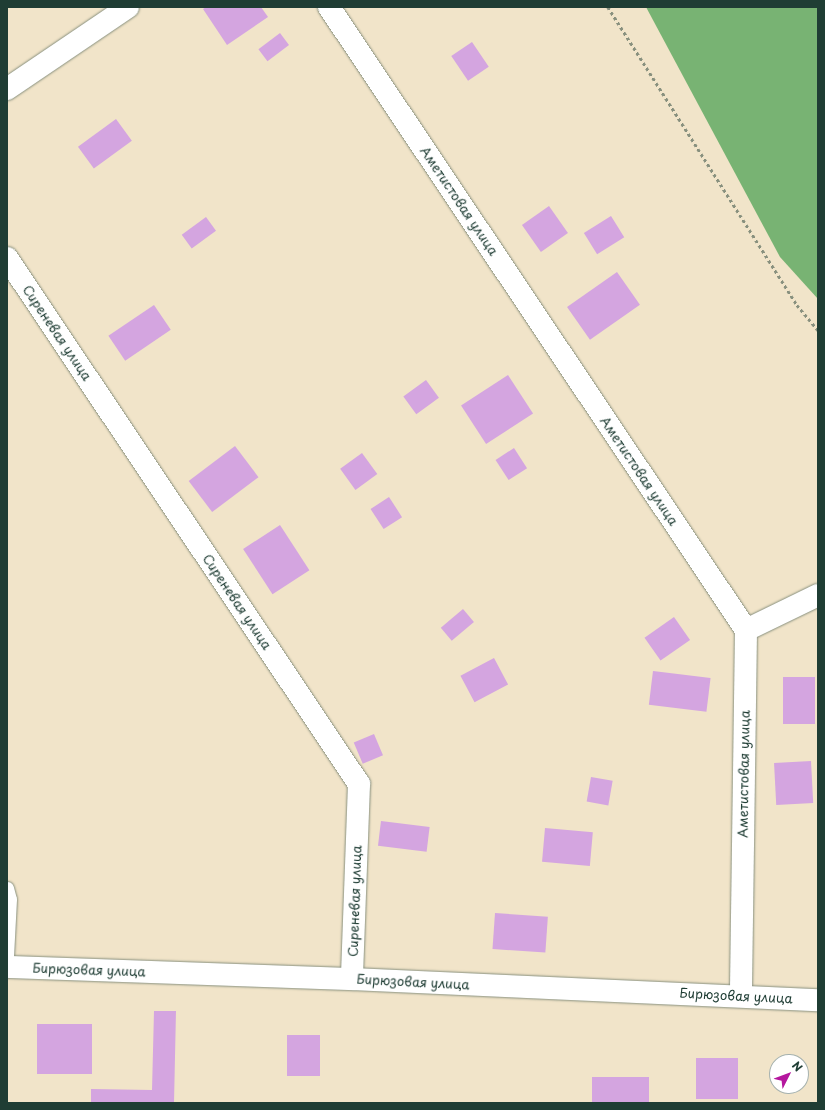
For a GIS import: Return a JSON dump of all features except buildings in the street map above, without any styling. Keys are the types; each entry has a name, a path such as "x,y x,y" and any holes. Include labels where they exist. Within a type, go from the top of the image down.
{"street":[{"path":"7,89 128,7"},
{"name":"Аметистовая улица","path":"329,7 746,630 741,996"},
{"name":"Сиреневая улица","path":"7,258 359,784 352,979"},
{"path":"746,630 818,595"},
{"name":"Бирюзовая улица","path":"7,967 352,979 818,1000"}],"lane":[{"path":"7,888 10,899 7,958"}],"path":[{"path":"608,7 797,305 818,330"}],"green space":[{"path":"646,7 818,7 818,299 780,257"}]}
